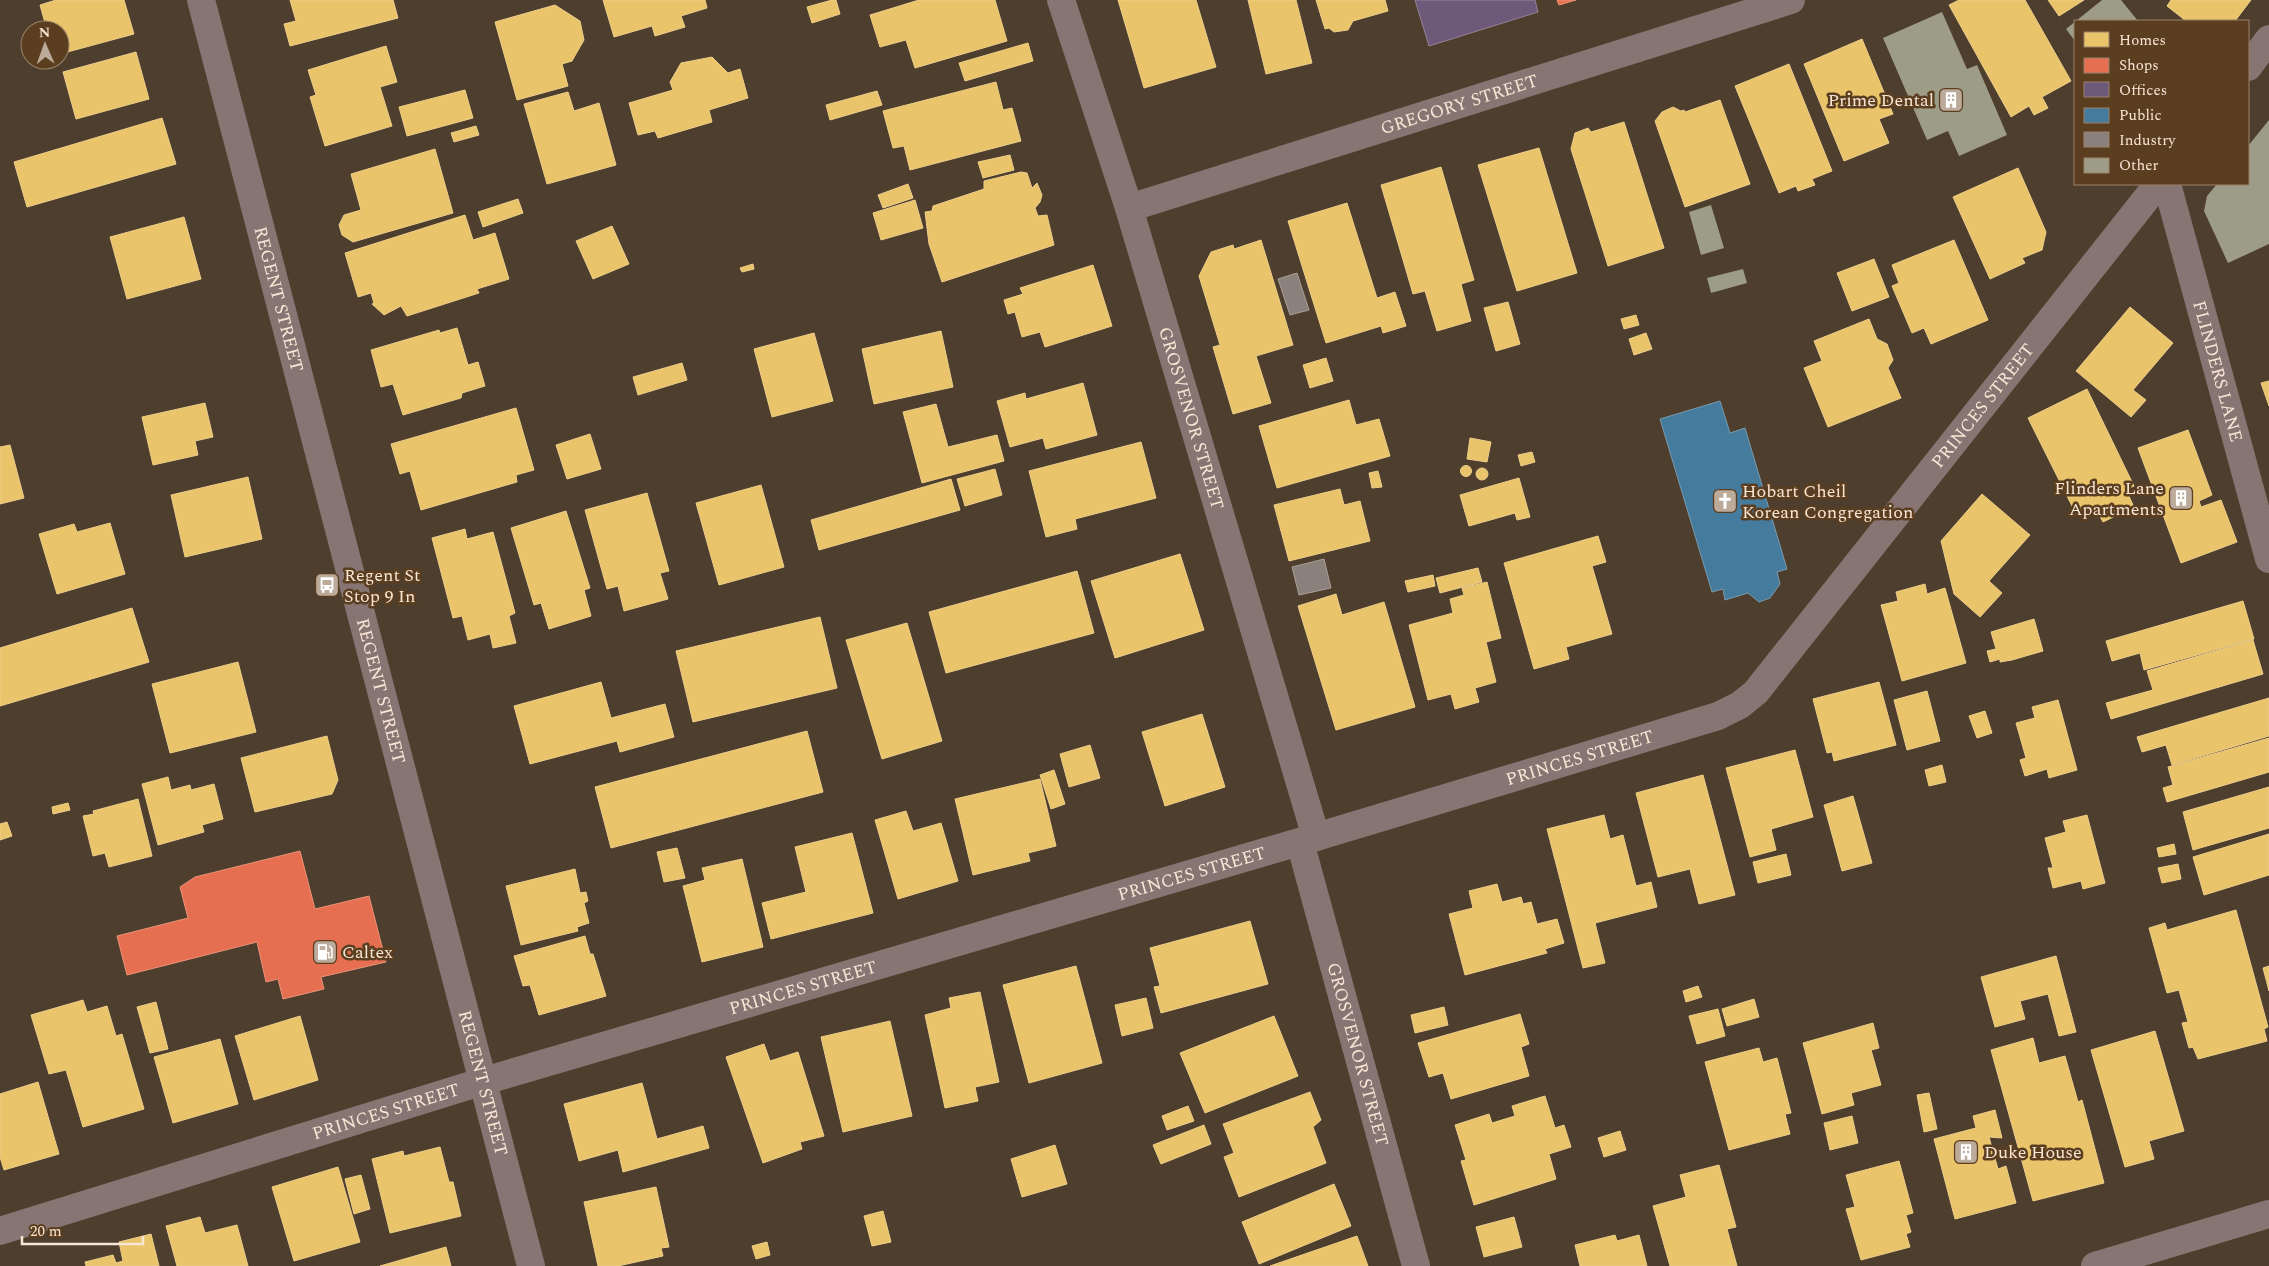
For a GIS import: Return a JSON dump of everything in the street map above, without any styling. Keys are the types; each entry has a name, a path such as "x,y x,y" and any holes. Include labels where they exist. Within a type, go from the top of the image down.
{"street":[{"name":"REGENT STREET","path":"201,0 531,1266"},
{"name":"GROSVENOR STREET","path":"1061,0 1129,208 1308,840 1416,1266"},
{"name":"GREGORY STREET","path":"1129,208 1791,0"},
{"path":"2249,66 2269,39"},
{"name":"PRINCES STREET","path":"0,1231 484,1081 1308,840 1718,716 1740,705 1756,692 2157,185"},
{"name":"FLINDERS LANE","path":"2167,185 2269,559"},
{"path":"2095,1266 2269,1214"}],"building: Homes":[{"path":"56,0 124,0 134,34 70,51 70,20 44,20 40,5"},
{"path":"290,0 393,0 398,18 290,46 284,24 296,21"},
{"path":"603,0 705,0 707,8 681,16 685,27 655,36 652,26 614,37"},
{"path":"836,0 840,14 812,23 807,7"},
{"path":"919,0 995,0 1007,41 915,68 906,40 880,47 870,15"},
{"path":"1118,0 1196,0 1216,67 1144,88"},
{"path":"1248,0 1296,0 1312,63 1266,74"},
{"path":"1316,0 1385,0 1388,11 1353,21 1348,30 1334,32 1329,28 1325,29"},
{"path":"1959,0 2025,0 2071,81 2042,97 2048,108 2034,115 2029,106 2011,117 1949,5"},
{"path":"2048,0 2084,0 2059,16"},
{"path":"2171,0 2251,0 2236,20 2185,20 2167,6"},
{"path":"555,5 580,21 584,40 572,61 562,64 568,86 517,100 495,22"},
{"path":"1862,39 1893,114 1879,119 1889,143 1844,161 1804,64"},
{"path":"1028,43 1033,61 965,81 959,63"},
{"path":"386,46 397,82 380,87 392,126 325,146 310,97 316,95 308,70"},
{"path":"136,52 149,99 76,119 63,72"},
{"path":"712,57 728,73 740,69 748,98 709,110 712,122 658,138 655,131 638,135 629,103 673,90 670,82 681,63"},
{"path":"1789,64 1832,171 1812,179 1815,185 1798,191 1796,186 1779,193 1735,86"},
{"path":"996,82 1003,110 1012,108 1021,141 910,170 904,146 893,148 883,111"},
{"path":"465,90 473,118 407,136 399,107"},
{"path":"877,91 882,105 830,120 826,105"},
{"path":"568,92 574,111 599,103 616,165 547,184 524,104"},
{"path":"1720,100 1750,184 1685,207 1655,121 1662,112 1673,107 1685,112"},
{"path":"162,118 176,164 27,207 14,162"},
{"path":"1624,122 1664,248 1608,266 1571,149 1575,133 1588,128 1591,132"},
{"path":"476,126 479,135 454,142 451,133"},
{"path":"1539,148 1577,273 1517,291 1478,165"},
{"path":"435,149 453,213 353,242 342,235 339,225 344,215 361,210 351,174"},
{"path":"1010,155 1014,170 983,178 978,162"},
{"path":"1441,167 1474,280 1461,284 1471,321 1437,331 1425,291 1413,294 1381,185"},
{"path":"2018,168 2046,232 2042,250 2022,258 2025,263 1990,279 1953,197"},
{"path":"1021,172 1027,173 1032,188 1037,183 1042,195 1040,202 1035,208 1038,216 1047,215 1054,245 942,282 929,244 925,212 932,211 933,206 984,189 984,181"},
{"path":"908,184 913,198 883,208 878,195"},
{"path":"518,199 523,213 483,227 478,212"},
{"path":"915,200 923,228 881,240 873,213"},
{"path":"1347,203 1377,298 1395,292 1406,326 1383,333 1381,326 1326,343 1288,221"},
{"path":"465,215 473,240 495,233 509,279 477,289 479,293 407,316 401,306 384,315 372,304 374,303 371,293 358,297 345,253"},
{"path":"184,217 201,279 127,299 110,237"},
{"path":"612,226 629,264 593,279 576,241"},
{"path":"1261,240 1293,345 1256,356 1271,403 1233,414 1213,347 1220,345 1199,276 1211,252 1233,245 1234,249"},
{"path":"1954,240 1988,320 1931,344 1924,328 1912,333 1892,286 1899,283 1892,265"},
{"path":"1874,259 1889,297 1852,311 1837,273"},
{"path":"753,264 754,269 742,272 740,268"},
{"path":"1093,265 1112,326 1045,347 1040,332 1022,337 1015,312 1008,314 1004,300 1023,294 1020,288"},
{"path":"1508,302 1520,344 1496,351 1484,308"},
{"path":"2130,307 2173,343 2133,390 2146,400 2131,417 2076,371"},
{"path":"1636,315 1639,325 1624,329 1621,319"},
{"path":"1869,319 1877,339 1887,344 1893,360 1888,368 1901,398 1828,427 1804,368 1822,361 1814,341"},
{"path":"457,328 468,365 478,362 485,386 462,393 461,398 403,415 393,384 381,387 371,350 439,330 440,333"},
{"path":"941,331 953,387 874,404 862,349"},
{"path":"814,333 833,401 772,417 754,349"},
{"path":"1646,333 1652,349 1634,355 1629,339"},
{"path":"1326,358 1333,381 1310,388 1303,365"},
{"path":"682,363 687,380 638,395 633,377"},
{"path":"2269,381 2269,406 2261,383"},
{"path":"1083,383 1097,435 1046,449 1043,438 1010,447 997,401 1025,393 1026,399"},
{"path":"2087,389 2134,486 2126,490 2134,507 2103,522 2094,506 2076,514 2028,418"},
{"path":"1349,400 1356,425 1379,419 1390,456 1277,488 1259,426"},
{"path":"205,403 213,437 195,441 198,455 153,465 142,417"},
{"path":"936,404 948,447 997,435 1004,461 922,483 903,412"},
{"path":"516,408 534,470 516,475 517,482 421,510 410,471 400,474 391,444"},
{"name":"Flinders Lane Apartments","path":"2188,430 2212,495 2199,501 2201,507 2221,500 2237,542 2181,563 2138,448"},
{"path":"590,434 601,469 567,479 556,445"},
{"path":"1470,438 1491,442 1487,462 1467,459"},
{"path":"1141,442 1156,498 1075,519 1077,529 1046,537 1029,471"},
{"path":"10,445 24,498 0,504 0,447"},
{"path":"1532,452 1535,462 1521,466 1518,455"},
{"path":"1464,466 1468,466 1471,471 1470,475 1464,476 1461,473 1461,469"},
{"path":"1482,468 1488,474 1482,480 1476,474"},
{"path":"995,469 1002,495 965,506 957,479"},
{"path":"1378,471 1382,487 1372,488 1369,473"},
{"path":"248,477 262,539 185,557 171,495"},
{"path":"1519,478 1530,517 1517,520 1515,513 1469,526 1460,495"},
{"path":"951,479 960,510 819,550 811,520"},
{"path":"761,485 784,567 719,585 696,503"},
{"path":"1340,489 1344,505 1360,501 1370,541 1289,561 1274,505"},
{"path":"647,493 669,571 660,573 668,599 624,611 618,586 607,589 585,510"},
{"path":"1982,494 2030,535 1989,581 2002,593 1980,617 1954,594 1941,541"},
{"path":"566,511 590,588 584,590 591,616 549,629 541,603 534,605 511,528"},
{"path":"110,523 125,574 57,594 39,534 74,524 77,532"},
{"path":"465,529 467,539 493,532 515,613 509,616 516,643 493,648 490,634 468,640 462,616 453,618 432,538"},
{"path":"1598,536 1606,562 1592,566 1612,634 1566,647 1569,659 1534,669 1504,563"},
{"path":"1180,554 1204,630 1115,658 1091,581"},
{"path":"1478,568 1482,582 1440,593 1436,578"},
{"path":"1077,571 1094,633 946,673 929,612"},
{"path":"1433,575 1435,586 1408,592 1405,581"},
{"path":"1487,582 1501,638 1486,642 1496,682 1475,688 1479,702 1455,709 1451,694 1428,700 1409,625 1453,613 1450,599 1464,595 1462,588"},
{"path":"1925,584 1927,594 1945,588 1966,663 1902,681 1881,605 1898,601 1896,592"},
{"path":"1336,594 1342,615 1384,602 1415,707 1336,730 1298,606"},
{"path":"2243,601 2254,639 2144,670 2140,653 2112,661 2106,641"},
{"path":"132,608 149,662 0,706 0,648"},
{"path":"820,617 837,688 693,722 676,651"},
{"path":"2034,619 2043,651 2012,660 2000,662 2000,659 1990,662 1987,651 1996,649 1991,632"},
{"path":"907,623 942,741 882,759 846,640"},
{"path":"2253,640 2263,674 2111,719 2106,703 2153,690 2147,671"},
{"path":"238,662 256,732 170,753 152,684"},
{"path":"601,682 611,718 665,704 674,737 620,752 617,741 530,764 514,706"},
{"path":"1879,682 1896,745 1834,761 1832,752 1827,753 1813,699"},
{"path":"1927,691 1940,741 1907,750 1894,700"},
{"path":"2269,698 2269,736 2172,765 2166,745 2142,752 2137,737"},
{"path":"2058,700 2077,770 2049,778 2047,769 2025,776 2020,760 2026,758 2016,723 2035,718 2032,707"},
{"path":"1985,711 1992,733 1977,738 1969,716"},
{"path":"1202,714 1225,787 1165,806 1142,732"},
{"path":"807,731 823,792 611,848 595,787"},
{"path":"327,736 338,780 332,794 255,812 241,758"},
{"path":"2269,738 2269,772 2167,802 2163,788 2173,785 2168,767"},
{"path":"1090,745 1100,778 1069,787 1060,754"},
{"path":"1795,750 1813,817 1771,829 1776,850 1750,857 1726,768"},
{"path":"1942,765 1946,782 1929,786 1925,770"},
{"path":"1054,770 1065,804 1051,809 1040,775"},
{"path":"1703,775 1735,895 1699,904 1690,869 1658,877 1636,793"},
{"path":"168,777 171,790 190,785 191,790 214,784 223,819 202,825 204,832 158,845 142,784"},
{"path":"1040,779 1056,846 1028,853 1030,861 973,875 955,799"},
{"path":"2269,787 2269,828 2193,850 2183,812"},
{"path":"1853,796 1872,863 1842,871 1824,805"},
{"path":"138,799 152,856 109,867 105,853 93,856 83,816 94,814 93,811"},
{"path":"68,803 70,810 53,814 52,807"},
{"path":"906,811 913,831 941,823 958,881 898,899 875,820"},
{"path":"1604,815 1610,839 1623,835 1636,886 1651,882 1657,907 1595,923 1605,963 1583,968 1547,829"},
{"path":"2087,815 2105,883 2083,889 2081,881 2053,888 2048,868 2053,868 2045,838 2066,832 2063,821"},
{"path":"7,822 12,836 0,840 0,824"},
{"path":"852,833 873,913 771,939 762,903 806,892 795,847"},
{"path":"2269,834 2269,875 2204,895 2193,857"},
{"path":"2174,844 2176,854 2159,857 2157,848"},
{"path":"677,848 685,878 664,882 657,852"},
{"path":"1786,854 1791,875 1758,883 1753,862"},
{"path":"742,859 763,947 702,962 683,886 705,880 702,868"},
{"path":"2178,864 2181,879 2162,883 2158,868"},
{"path":"575,869 580,893 586,892 588,901 584,903 589,923 577,927 578,931 521,945 506,886"},
{"path":"1497,884 1502,902 1521,897 1523,904 1531,902 1537,924 1557,919 1564,943 1545,949 1547,953 1465,975 1449,914 1473,908 1469,891"},
{"path":"2236,910 2268,1027 2264,1029 2267,1041 2198,1059 2193,1047 2189,1048 2182,1023 2188,1022 2179,990 2167,993 2149,928 2165,923 2167,930"},
{"path":"1250,921 1268,984 1161,1013 1154,987 1160,986 1150,948"},
{"path":"585,936 590,954 593,954 606,996 539,1015 530,985 523,986 514,956"},
{"path":"2056,956 2076,1032 2059,1036 2048,994 2020,1001 2025,1019 1995,1027 1981,977"},
{"path":"1076,966 1102,1063 1029,1083 1003,985"},
{"path":"2269,966 2269,991 2263,968"},
{"path":"1698,986 1702,997 1686,1002 1683,991"},
{"path":"980,992 999,1082 975,1087 978,1101 945,1108 925,1015 951,1008 949,998"},
{"path":"1146,998 1153,1028 1122,1036 1115,1005"},
{"path":"1754,999 1759,1017 1727,1026 1722,1009"},
{"path":"83,1000 87,1012 107,1006 116,1036 122,1034 144,1109 83,1127 66,1070 49,1074 31,1015"},
{"path":"156,1002 168,1049 150,1053 137,1007"},
{"path":"1444,1007 1448,1025 1415,1033 1411,1015"},
{"path":"1718,1009 1725,1036 1697,1044 1689,1016"},
{"path":"1520,1014 1529,1044 1521,1047 1529,1076 1451,1099 1443,1073 1429,1077 1418,1043"},
{"path":"300,1016 318,1080 254,1100 235,1036"},
{"path":"1274,1016 1298,1076 1205,1113 1180,1053"},
{"path":"890,1021 912,1116 843,1132 821,1037"},
{"path":"1873,1023 1879,1048 1871,1050 1881,1085 1851,1093 1854,1105 1822,1114 1803,1043"},
{"path":"2155,1031 2184,1131 2149,1141 2154,1159 2125,1167 2091,1050"},
{"path":"2033,1038 2039,1063 2065,1056 2078,1102 2082,1100 2104,1183 2033,1201 1991,1050"},
{"path":"220,1039 238,1104 173,1123 154,1057"},
{"path":"764,1044 770,1061 798,1052 824,1136 800,1142 802,1149 763,1163 726,1057"},
{"path":"1759,1048 1763,1062 1777,1058 1791,1113 1785,1114 1790,1134 1729,1150 1705,1062"},
{"path":"38,1082 59,1154 4,1170 0,1157 0,1094"},
{"path":"642,1083 657,1139 703,1126 709,1148 623,1172 618,1150 579,1161 564,1104"},
{"path":"1310,1092 1321,1120 1313,1127 1326,1163 1239,1197 1224,1157 1234,1153 1223,1124"},
{"path":"1929,1093 1937,1129 1924,1132 1917,1095"},
{"path":"1545,1096 1555,1128 1564,1125 1571,1147 1549,1154 1556,1179 1474,1205 1461,1161 1466,1160 1455,1125 1489,1114 1492,1123 1515,1116 1512,1106"},
{"path":"1188,1106 1194,1121 1167,1130 1162,1116"},
{"name":"Duke House","path":"1995,1110 2002,1138 1989,1137 1998,1169 2006,1166 2016,1203 1955,1219 1934,1139 1976,1128 1973,1116"},
{"path":"1852,1116 1858,1143 1830,1150 1824,1123"},
{"path":"1204,1125 1211,1144 1161,1164 1153,1145"},
{"path":"1620,1131 1626,1150 1604,1157 1598,1138"},
{"path":"1055,1145 1067,1184 1022,1197 1011,1159"},
{"path":"440,1147 449,1182 453,1182 461,1216 390,1233 372,1159 403,1151 404,1156"},
{"path":"1899,1161 1913,1213 1906,1215 1911,1232 1906,1234 1910,1247 1861,1260 1846,1209 1855,1207 1846,1175"},
{"path":"1719,1165 1736,1227 1727,1229 1737,1266 1670,1266 1653,1206 1686,1197 1680,1175"},
{"path":"338,1167 360,1242 294,1261 272,1187"},
{"path":"361,1175 370,1209 354,1214 345,1179"},
{"path":"1334,1184 1351,1226 1259,1264 1242,1222"},
{"path":"656,1187 669,1247 661,1248 663,1256 618,1266 598,1266 584,1202"},
{"path":"883,1211 891,1242 872,1246 864,1216"},
{"path":"200,1217 205,1233 237,1225 248,1266 177,1266 166,1226"},
{"path":"1514,1217 1522,1247 1484,1257 1476,1227"},
{"path":"151,1234 159,1266 86,1266 85,1262 113,1255 116,1263 123,1261 119,1242"},
{"path":"1615,1235 1617,1241 1639,1235 1647,1266 1580,1266 1575,1245"},
{"path":"1357,1236 1368,1266 1270,1266"},
{"path":"767,1242 770,1255 756,1259 752,1246"},
{"path":"446,1247 451,1266 380,1266"}],"building: Shops":[{"path":"1557,0 1576,0 1559,5"},
{"path":"300,851 315,909 369,896 386,962 321,977 324,989 283,999 278,979 266,982 257,942 127,975 117,936 188,918 180,887 195,877"}],"building: Offices":[{"path":"1415,0 1535,0 1538,12 1429,46"}],"building: Public":[{"name":"Hobart Cheil Korean Congregation","path":"1720,401 1730,433 1745,428 1787,569 1777,572 1780,584 1770,598 1759,602 1748,593 1725,600 1723,589 1712,592 1660,419"}],"building: Industry":[{"path":"1297,273 1309,310 1290,315 1278,279"},
{"path":"1324,559 1331,588 1299,595 1292,567"}],"building: Other":[{"path":"2102,0 2121,0 2137,20 2077,20"},
{"name":"Prime Dental","path":"1942,12 1967,69 1977,65 2007,135 1959,156 1948,131 1927,140 1883,38"},
{"path":"2074,23 2074,40 2066,29"},
{"path":"2269,120 2269,244 2228,263 2204,211 2207,196 2216,185 2249,185 2249,145"},
{"path":"1711,205 1724,248 1701,255 1689,212"},
{"path":"1743,269 1747,283 1711,293 1707,278"}],"place":[{"name":"Prime Dental","path":"1951,100"},
{"name":"Flinders Lane Apartments","path":"2181,498"},
{"name":"Hobart Cheil Korean Congregation","path":"1725,501"},
{"name":"Regent St Stop 9 In","path":"327,585"},
{"name":"Caltex","path":"325,952"},
{"name":"Duke House","path":"1966,1152"}]}
